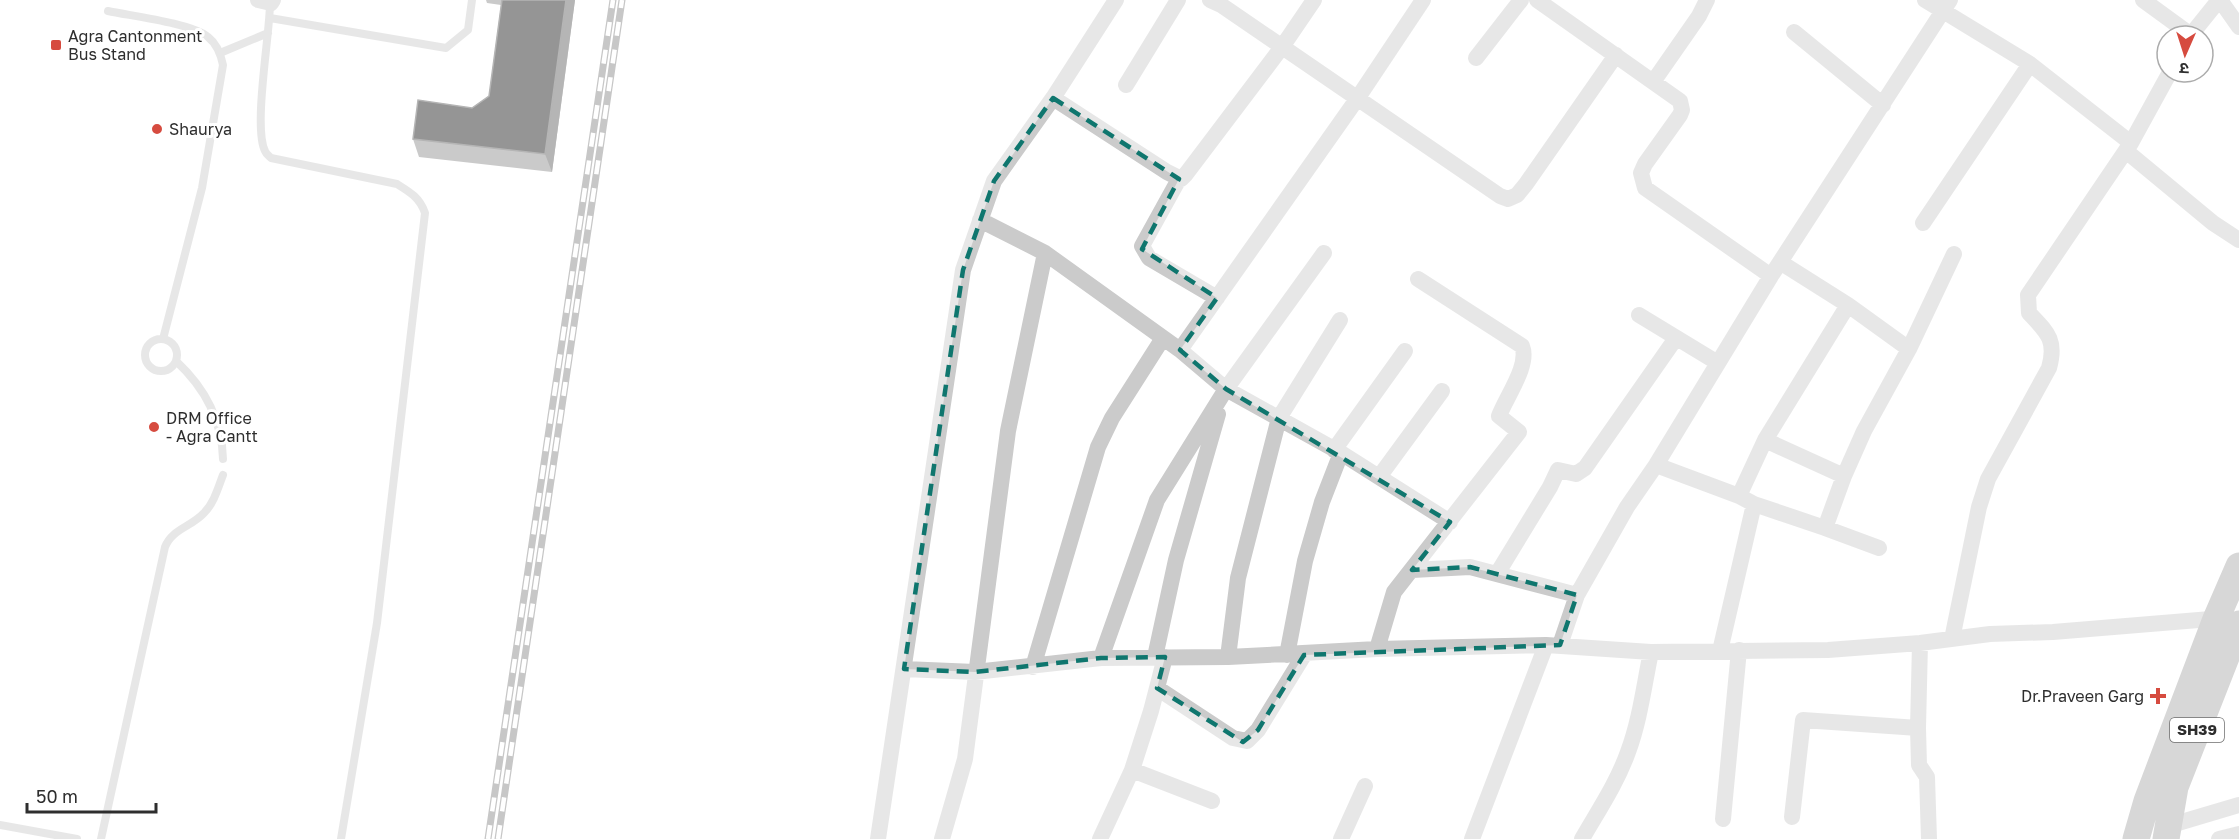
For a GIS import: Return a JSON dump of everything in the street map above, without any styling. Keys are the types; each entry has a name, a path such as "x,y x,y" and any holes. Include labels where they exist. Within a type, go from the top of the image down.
{"main road":[{"name":"SH39","path":"2132,837 2167,832 2175,787 2231,620 2239,566"},
{"name":"SH39","path":"2132,837 2231,620"}],"street":[{"path":"878,839 963,270 994,181 1053,98 1116,0"},
{"path":"1126,85 1178,0"},
{"path":"1217,298 1149,258 1142,246 1179,179 1186,174 1282,47 1314,0"},
{"path":"1180,350 1357,99 1423,0"},
{"path":"1476,58 1521,0"},
{"path":"1537,0 1680,101 1682,110 1641,173 1645,188 1776,269 1848,305 1909,350"},
{"path":"1653,82 1699,16 1707,0"},
{"path":"1925,0 1946,6 2030,64 2128,147 2213,224 2239,240"},
{"path":"2143,0 2176,24"},
{"path":"2200,24 2220,0 2239,27"},
{"path":"1219,2 1357,99 1500,195 1508,198 1517,195 1526,184 1616,55"},
{"path":"1472,839 1576,595 1627,507 1656,465 1776,269 1946,6"},
{"path":"1794,32 1883,105"},
{"path":"1923,223 2030,64"},
{"path":"1952,639 1979,507 1988,479 2049,368 2052,356 2052,343 2044,328 2029,313 2028,296 2128,147 2163,84"},
{"path":"1053,98 1179,179"},
{"path":"980,220 1045,252 1180,350 1223,394 1279,418 1338,451 1450,522"},
{"path":"942,839 964,759 1008,431 1045,252"},
{"path":"1101,658 1157,500 1223,394 1324,253"},
{"path":"1825,528 1864,430 1909,350 1954,254"},
{"path":"1377,650 1391,599 1519,434 1499,416 1524,365 1525,352 1522,346 1418,279"},
{"path":"1739,496 1765,440 1848,305"},
{"path":"1639,315 1718,363"},
{"path":"1228,657 1238,578 1279,418 1340,320"},
{"path":"1033,667 1098,447 1113,418 1163,338"},
{"path":"1497,573 1558,470 1576,474 1585,468 1676,338"},
{"path":"1157,688 1233,738 1243,742 1247,741 1258,730 1296,655 1305,561 1338,451 1405,351"},
{"path":"1379,477 1442,391"},
{"path":"1100,839 1132,770 1157,688 1176,560 1223,394"},
{"path":"1765,440 1844,476"},
{"path":"1656,465 1739,496 1754,504 1879,548"},
{"path":"1720,651 1754,504"},
{"path":"1412,570 1470,567 1576,595"},
{"path":"904,669 975,672 1101,658 1228,657 1553,645 1651,652 1828,650 1920,643 1990,634 2231,620"},
{"path":"1920,643 1919,765 1927,777 1929,839"},
{"path":"1723,819 1739,650"},
{"path":"1582,839 1605,800 1627,755 1635,731 1651,652"},
{"path":"1792,817 1803,720 1918,728"},
{"path":"1132,770 1212,801"},
{"path":"1341,839 1365,786"},
{"path":"2167,832 2239,805"},
{"path":"2219,839 2239,834"}],"lane":[{"path":"341,839 377,623 425,213 422,203 412,193 397,184 271,158 265,151 261,116 268,5 446,48 468,30 472,0"},
{"path":"108,11 182,26 208,37 220,53 222,75 202,188 163,339"},
{"path":"220,53 268,33"},
{"path":"163,339 174,346 177,351 176,361 169,369 159,371 149,367 145,357 147,347 155,340 163,339"},
{"path":"176,361 189,373 213,410 223,441 223,459"},
{"path":"101,839 165,547 173,534 194,522 205,512 216,496 222,475"},
{"path":"0,825 77,839"}],"highlighted area":[{"path":"1053,98 1179,179 1142,249 1217,298 1180,350 1226,389 1450,522 1412,570 1470,567 1577,595 1560,645 1304,655 1258,730 1243,742 1157,688 1165,657 1101,658 975,672 904,669 963,270 994,181"}],"building":[{"path":"502,0 566,0 545,154 413,139 418,100 472,108 489,96"}],"railway":[{"path":"488,839 613,0"},
{"path":"498,839 622,0"}],"place":[{"name":"Agra Cantonment Bus Stand","path":"56,45"},
{"name":"Shaurya","path":"157,129"},
{"name":"DRM Office - Agra Cantt","path":"154,427"},
{"name":"Dr.Praveen Garg","path":"2158,696"}]}
